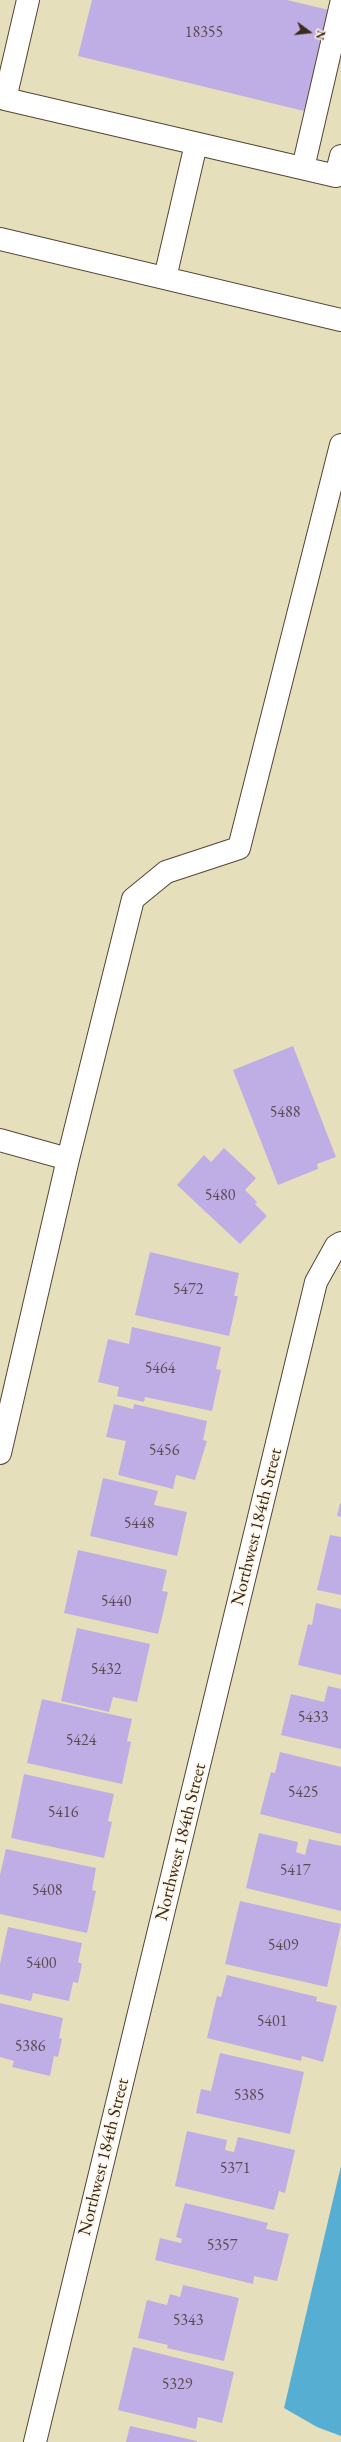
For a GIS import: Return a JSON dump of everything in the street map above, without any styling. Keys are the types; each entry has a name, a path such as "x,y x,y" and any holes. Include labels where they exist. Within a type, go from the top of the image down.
{"street":[{"path":"28,0 5,99 336,176 341,156"},
{"path":"303,168 341,4"},
{"path":"165,278 196,144"},
{"path":"0,239 341,320"},
{"path":"0,1453 68,1159 133,899 166,872 239,848 341,445"},
{"path":"0,1140 68,1159"},
{"name":"Northwest 184th Street","path":"35,2442 316,1282 338,1245"}],"water":[{"path":"341,2166 341,2436 317,2427 284,2408"}],"building":[{"path":"92,0 287,0 329,10 304,111 78,56"},
{"path":"293,1046 336,1157 317,1164 318,1169 278,1185 233,1070"},
{"path":"224,1148 256,1178 245,1190 257,1202 255,1204 267,1216 240,1244 177,1185 204,1155 211,1162"},
{"path":"150,1252 239,1273 234,1296 238,1296 229,1336 135,1315"},
{"path":"132,1327 221,1347 216,1369 221,1370 212,1411 145,1397 144,1402 117,1396 119,1387 98,1382 108,1339 129,1344"},
{"path":"114,1404 133,1409 134,1404 207,1421 203,1440 207,1441 195,1480 176,1475 173,1489 118,1475 126,1441 106,1437"},
{"path":"103,1478 158,1491 154,1505 187,1512 177,1556 90,1536"},
{"path":"341,1503 341,1517 337,1516"},
{"path":"330,1535 341,1537 341,1595 317,1590"},
{"path":"78,1550 167,1570 162,1591 168,1592 158,1634 64,1613"},
{"path":"316,1603 341,1609 341,1675 298,1665 308,1624 312,1625"},
{"path":"77,1628 150,1644 137,1702 113,1697 109,1712 61,1701"},
{"path":"328,1686 341,1689 341,1749 281,1735 291,1694 324,1702"},
{"path":"42,1699 132,1719 127,1741 131,1742 122,1784 27,1763"},
{"path":"280,1752 341,1767 341,1834 260,1814 271,1772 275,1773"},
{"path":"24,1774 114,1794 108,1821 112,1822 104,1858 11,1838"},
{"path":"259,1833 298,1842 296,1852 305,1855 309,1839 341,1846 341,1911 246,1888"},
{"path":"6,1849 96,1868 92,1890 96,1891 87,1933 0,1914 0,1875"},
{"path":"240,1901 341,1924 327,1987 225,1964"},
{"path":"8,1927 82,1943 78,1962 82,1964 78,1983 73,1982 69,2001 33,1993 31,2001 0,1994 0,1964"},
{"path":"227,1975 317,1997 316,2001 337,2006 323,2062 302,2056 301,2061 207,2038 217,1996 221,1997"},
{"path":"0,2003 63,2018 59,2038 62,2039 58,2057 54,2056 50,2076 12,2067 14,2061 0,2057"},
{"path":"220,2053 304,2072 290,2134 196,2113 201,2089 211,2091"},
{"path":"187,2131 227,2140 225,2150 234,2152 238,2137 295,2150 285,2193 279,2191 274,2210 175,2186"},
{"path":"185,2203 268,2223 266,2229 289,2234 277,2281 254,2276 253,2284 155,2260 160,2238 181,2243 182,2239 176,2237"},
{"path":"183,2285 239,2298 224,2361 167,2348 168,2345 138,2338 147,2300 167,2305 170,2294 180,2297"},
{"path":"133,2347 234,2372 222,2423 198,2417 196,2429 118,2410"},
{"path":"130,2426 197,2441 197,2442 126,2442"}]}
